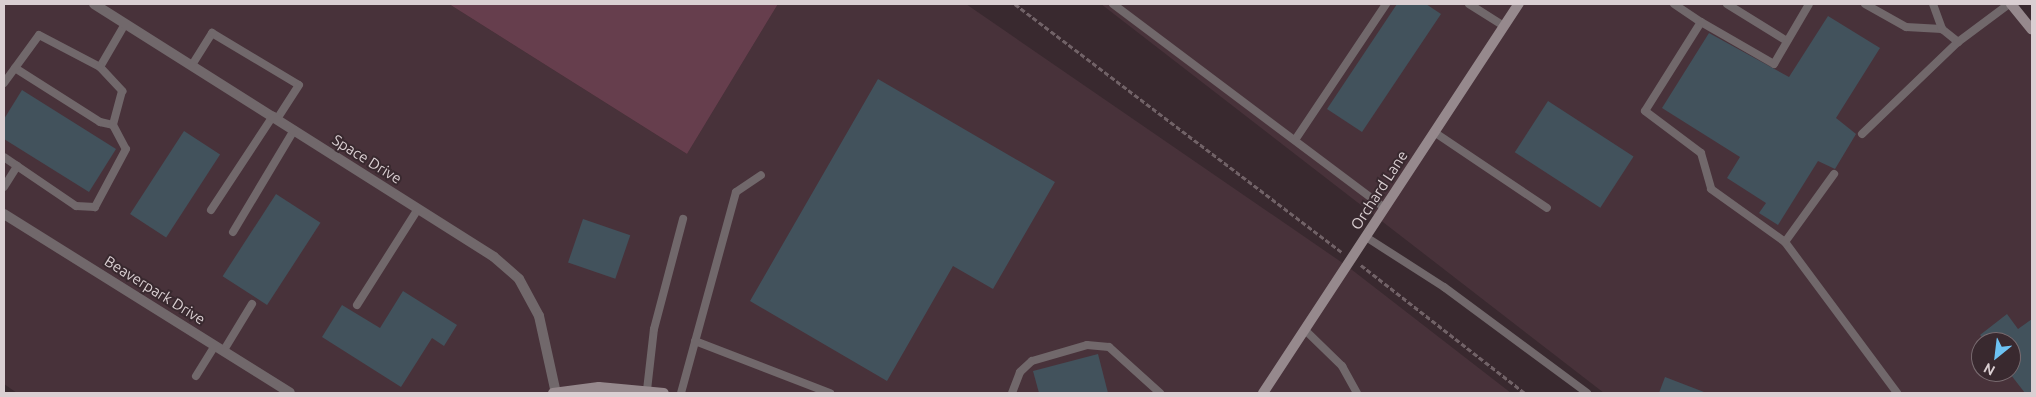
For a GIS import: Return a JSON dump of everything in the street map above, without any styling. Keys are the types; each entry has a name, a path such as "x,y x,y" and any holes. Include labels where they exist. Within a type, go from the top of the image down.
{"main road":[{"name":"Orchard Lane","path":"1263,393 1519,4"},
{"path":"2010,4 2032,30"},
{"path":"555,393 599,387 664,393"}],"street":[{"name":"Space Drive","path":"94,4 494,257 519,279 539,316 555,393"},
{"name":"Beaverpark Drive","path":"4,214 219,347 289,393"}],"lane":[{"path":"1113,4 1385,208"},
{"path":"1295,140 1386,4"},
{"path":"1469,4 1504,26"},
{"path":"1674,4 1701,22 1774,64 1809,4"},
{"path":"1727,4 1787,41"},
{"path":"1865,4 1906,27 1942,29"},
{"path":"1933,4 1942,29 1958,42"},
{"path":"1862,134 1958,42 2010,4"},
{"path":"1701,22 1645,111 1701,153 1711,189 1785,242 1897,393"},
{"path":"100,67 126,24"},
{"path":"192,65 212,33 299,85 211,210"},
{"path":"4,83 38,35 100,67 122,91 113,125 126,149 94,208 76,206 4,157"},
{"path":"15,68 100,122 113,125"},
{"path":"233,232 294,130"},
{"path":"1434,132 1547,208"},
{"path":"4,187 17,166"},
{"path":"1785,242 1834,174"},
{"path":"681,393 736,192 761,175"},
{"path":"357,305 418,209"},
{"path":"647,390 654,329 683,219"},
{"path":"1366,237 1444,286 1588,393"},
{"path":"196,376 252,304"},
{"path":"1305,330 1342,366 1357,393"},
{"path":"695,341 830,393"},
{"path":"1012,393 1020,372 1032,361 1087,345 1109,347 1160,393"}],"path":[{"path":"1015,4 1526,393"}],"shaded area":[{"path":"4,4 449,4 687,154 778,4 966,4 1347,266 1511,393 17,393 4,384"},
{"path":"449,4 778,4 687,154"},
{"path":"1101,4 2004,4 2032,37 2032,393 1604,393"}],"building":[{"path":"1397,4 1426,4 1441,14 1362,132 1327,109"},
{"path":"1828,16 1880,48 1836,118 1856,134 1835,169 1818,161 1778,225 1759,213 1766,203 1727,178 1740,157 1662,108 1709,33 1789,77"},
{"path":"878,79 1055,182 993,289 953,266 887,381 750,301"},
{"path":"22,90 116,149 89,192 4,139 4,119"},
{"path":"1548,101 1634,157 1600,208 1515,152"},
{"path":"184,131 220,154 166,237 130,214"},
{"path":"276,194 320,223 267,305 223,276"},
{"path":"583,219 630,235 615,279 568,262"},
{"path":"403,291 457,325 444,346 432,338 401,387 322,337 342,305 380,328"},
{"path":"2007,314 2018,329 2032,319 2032,393 2025,393 2016,382 2021,382 2021,332 1984,332"},
{"path":"1098,354 1108,393 1039,393 1033,371"},
{"path":"1665,377 1704,392 1704,393 1659,393"}]}
